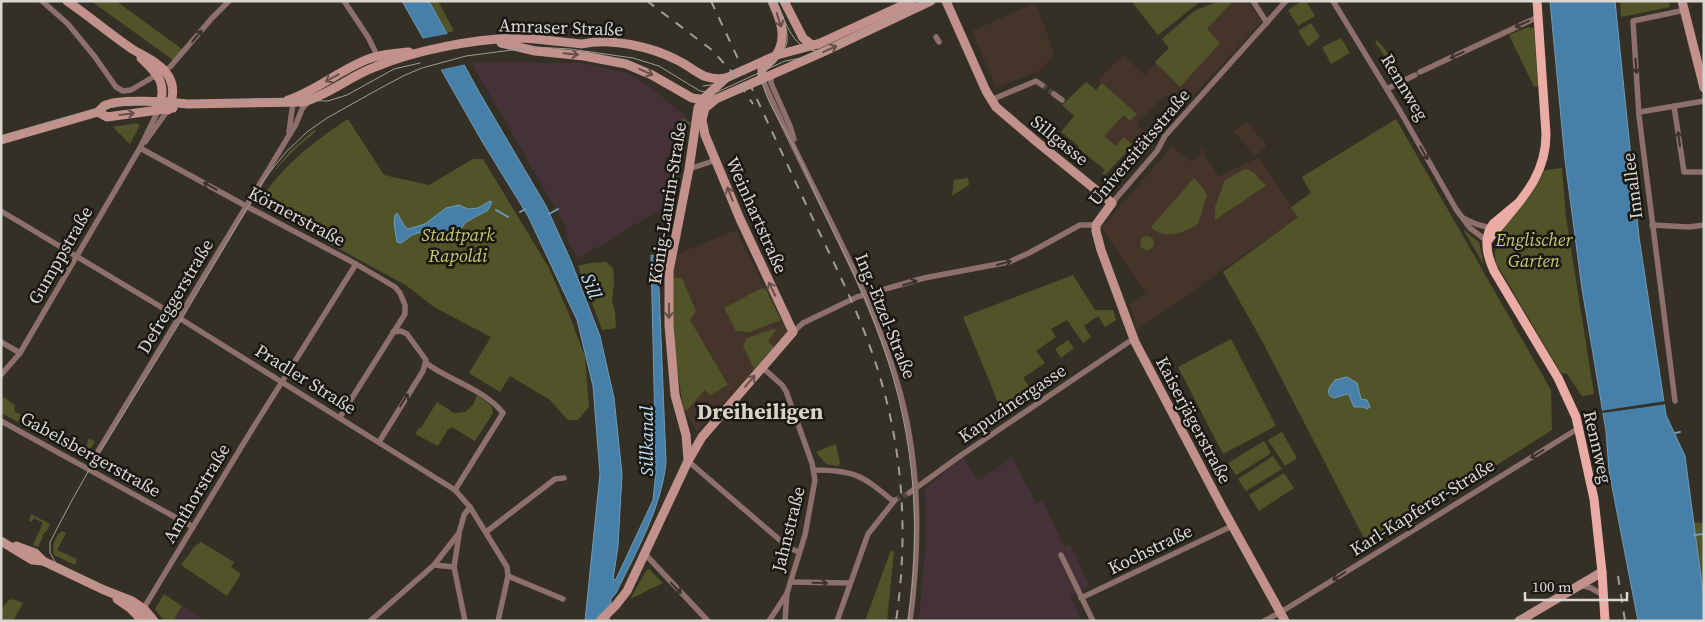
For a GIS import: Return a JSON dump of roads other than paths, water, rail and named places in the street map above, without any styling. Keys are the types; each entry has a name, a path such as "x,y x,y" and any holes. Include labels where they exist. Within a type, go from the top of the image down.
{"main road":[{"path":"1487,241 1508,217 1537,177 1542,165 1546,144 1537,1"},
{"path":"1490,228 1517,204"},
{"name":"Rennweg","path":"1490,228 1487,241 1488,256 1494,271 1558,378 1579,428 1594,499 1602,572 1604,621"}],"street":[{"path":"42,1 68,24 95,57 116,88 123,91 130,90 170,67 229,1"},
{"path":"67,1 132,49 156,63 173,90 170,106"},
{"path":"344,1 380,60"},
{"path":"772,1 782,28 782,39 777,55 762,69 762,78 931,1"},
{"path":"784,1 803,38 812,45 818,44"},
{"path":"702,105 726,78 777,55 818,44 912,1"},
{"name":"Sillgasse","path":"946,1 991,100 1002,113 1112,203"},
{"path":"1253,1 1266,23"},
{"name":"Universitätsstraße","path":"794,332 803,323 864,295 924,278 1016,259 1080,225 1096,225 1112,203 1157,151 1165,136 1286,1"},
{"name":"Rennweg","path":"1333,1 1387,89 1461,217 1470,228 1487,241"},
{"path":"1684,6 1704,88"},
{"name":"Innallee","path":"1676,401 1639,116 1633,21 1684,6"},
{"path":"1387,89 1538,17"},
{"name":"Amraser Straße","path":"380,60 478,42 520,38 582,44 588,42 616,42 676,59 709,79 726,78"},
{"path":"781,69 796,59 802,49 803,38"},
{"name":"Amraser Straße","path":"478,42 507,44 535,51 584,56 621,63 652,75 702,105 762,78"},
{"path":"297,99 303,102 316,98 380,60"},
{"path":"98,112 107,116 158,111 170,106 188,104 280,102 297,99 362,62 380,60"},
{"name":"Ing.-Etzel-Straße","path":"781,69 772,76 771,83 790,126 797,151"},
{"path":"158,111 163,89 161,73"},
{"name":"Ing.-Etzel-Straße","path":"762,78 778,116 797,151 864,295 884,342 901,396 908,432 915,490 916,563 910,621"},
{"name":"Sillgasse","path":"991,100 1036,81 1042,86"},
{"path":"1054,94 1062,100"},
{"name":"Defreggerstraße","path":"88,468 296,124 304,106 316,98"},
{"name":"Defreggerstraße","path":"287,139 297,99"},
{"path":"1640,112 1704,100"},
{"path":"1,140 98,112 104,106 138,102 161,102 170,106"},
{"name":"Weinhartstraße","path":"702,105 704,128 740,220 794,332"},
{"name":"König-Laurin-Straße","path":"688,460 686,435 675,395 669,325 669,271 702,105"},
{"name":"Gumppstraße","path":"140,148 154,131 170,106"},
{"path":"1674,106 1684,172 1704,172"},
{"name":"Gumppstraße","path":"1,375 20,353 140,148 158,111"},
{"name":"Körnerstraße","path":"140,148 356,264 395,287 400,293 405,305 405,314 340,417"},
{"path":"689,169 716,160"},
{"name":"Pradler Straße","path":"1,211 180,318 455,490 470,506 506,565 508,576"},
{"path":"1461,217 1490,228"},
{"name":"Kaiserjägerstraße","path":"1096,225 1101,250 1133,338 1232,526 1283,616"},
{"path":"1652,225 1689,227 1704,225"},
{"name":"Amthorstraße","path":"140,617 193,527 356,264"},
{"path":"379,442 423,371 426,363 426,360 407,334 401,331 393,332"},
{"path":"600,621 616,606 627,591 688,460 702,437 794,332"},
{"name":"Kapuzinergasse","path":"908,493 915,490 960,456 1133,338"},
{"path":"1,342 20,353"},
{"path":"426,363 471,388 498,407 503,413 455,490"},
{"name":"Jahnstraße","path":"762,367 786,391 814,470 815,487 791,582 787,593 769,621"},
{"name":"Gabelsbergerstraße","path":"1,421 193,527"},
{"name":"Karl-Kapferer-Straße","path":"1264,621 1283,616 1579,428"},
{"path":"686,435 696,440 702,437"},
{"path":"688,460 789,548 799,552"},
{"path":"814,470 846,471 863,478 894,500 870,531 837,621"},
{"path":"486,532 555,479 564,478"},
{"path":"465,621 454,567 459,533 464,515 470,506"},
{"name":"Kochstraße","path":"1081,598 1232,526"},
{"path":"370,621 434,565 459,533"},
{"path":"1,541 28,558 43,561 104,590 140,617 154,621"},
{"path":"645,554 708,621"},
{"path":"1061,555 1093,621"},
{"path":"434,565 454,567"},
{"path":"1519,621 1602,572"},
{"path":"498,621 508,576 563,599"},
{"path":"791,582 850,584"},
{"path":"1581,585 1603,595"},
{"name":"Jahnstraße","path":"785,621 787,593"}],"water":[{"path":"402,1 429,1 479,92 546,206 571,261 600,336 614,398 622,474 618,546 613,580 616,579 653,500 656,471 651,255 655,256 658,263 666,463 659,497 647,530 616,593 611,599 609,621 585,621 600,474 593,386 577,320 528,216 483,143"},
{"path":"1550,1 1615,1 1639,237 1666,415 1685,456 1704,600 1704,621 1638,621 1609,471 1606,431 1582,289 1565,160"},
{"path":"490,201 492,202 488,210 466,222 460,230 460,235 457,237 442,239 427,230 412,235 401,243 397,242 394,223 397,213 408,229 425,224 446,208 459,205 468,209 478,208"},
{"path":"1347,377 1357,383 1361,399 1367,400 1370,407 1367,409 1354,407 1347,394 1334,398 1330,396 1329,390 1335,380"}],"waterway":[{"path":"520,212 525,209"},
{"path":"549,214 558,209"},
{"path":"496,210 508,217"},
{"path":"1675,433 1680,432"},
{"path":"1694,535 1704,534"}],"tunnel":[{"path":"1042,85 1054,94"},
{"path":"895,500 909,493"}],"tram line":[{"path":"776,1 787,27 797,42 811,50 821,51"},
{"path":"152,621 145,612 131,602 57,565 50,553 50,542 93,463 177,327 265,178 286,152 307,132 327,118 377,90 422,68 466,56 535,47 570,49 633,58 659,66 700,91 715,93 785,61 812,56 931,1"},
{"path":"783,16 787,32 787,42 785,48 764,72 762,78 763,85 772,108 799,157 869,308 888,360 906,434 911,471 915,545 908,621"},
{"path":"1,138 82,113 127,104 210,103 256,99 328,101 347,95 394,69 420,63"},
{"path":"703,86 717,84 738,75"}],"railway":[{"path":"647,1 712,50 731,71 753,104"},
{"path":"711,1 845,287 873,354 880,377 894,437 902,498 902,560 896,621"},
{"path":"1618,576 1625,621"}],"district":[{"name":"Dreiheiligen","path":"760,411"}],"park label":[{"name":"Stadtpark Rapoldi","path":"458,244"},
{"name":"Englischer Garten","path":"1534,249"}],"water label":[{"name":"Sill","path":"592,286"},
{"name":"Sillkanal","path":"646,441"}]}
